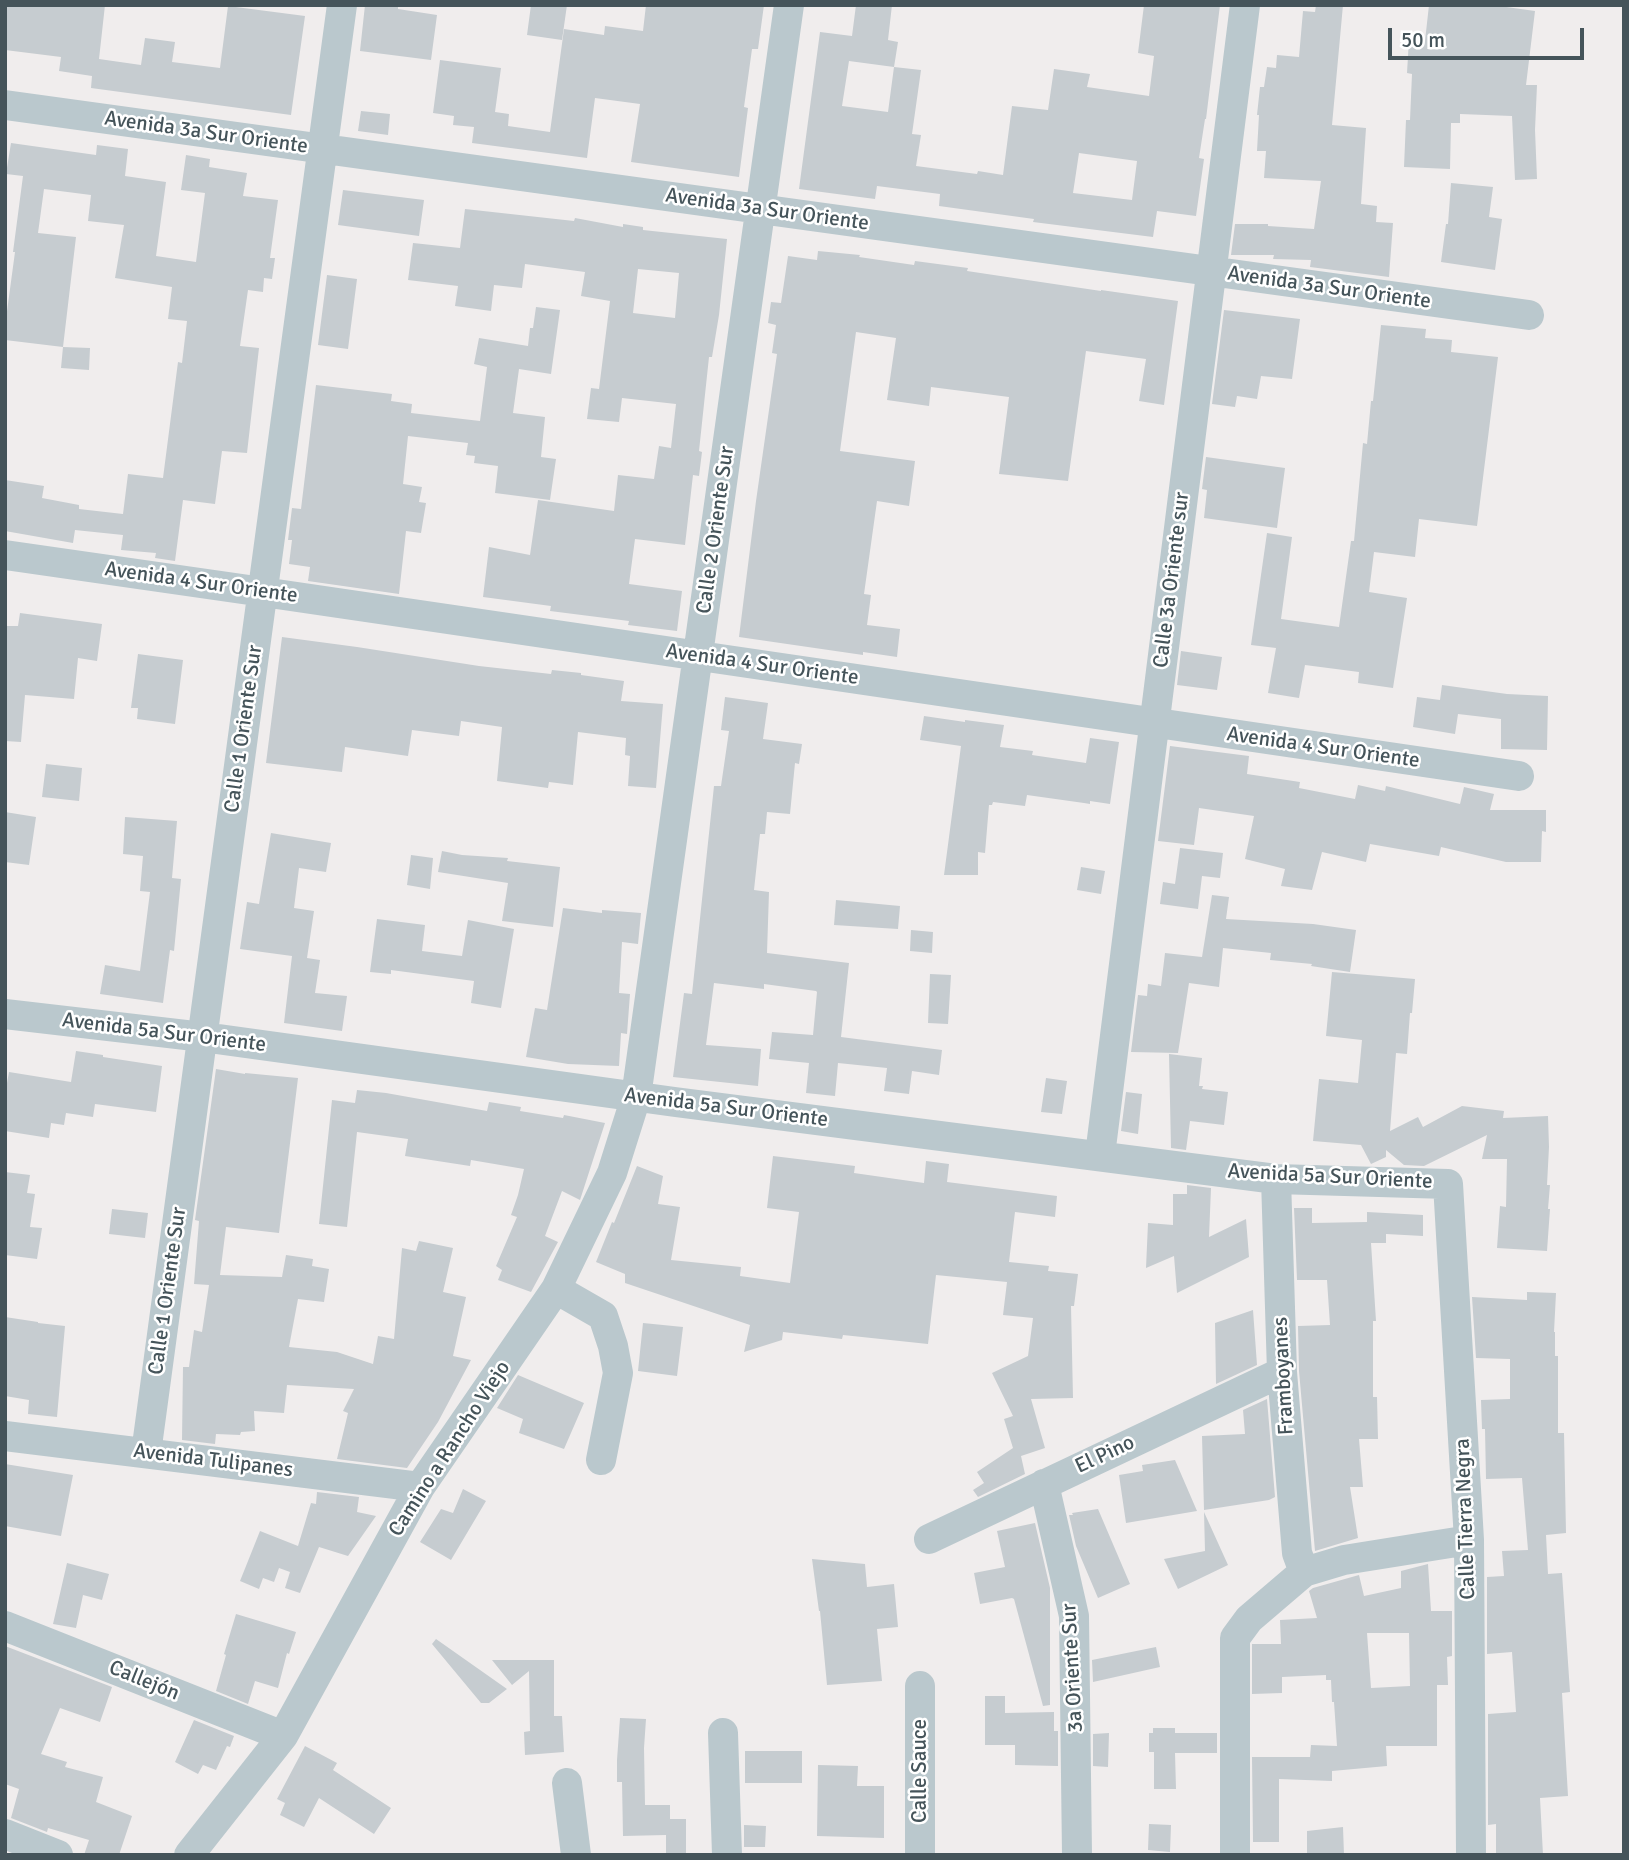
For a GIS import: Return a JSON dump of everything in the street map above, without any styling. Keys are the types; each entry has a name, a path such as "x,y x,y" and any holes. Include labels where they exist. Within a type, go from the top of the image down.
{"street":[{"name":"Calle 1 Oriente Sur","path":"146,1453 342,5"},
{"name":"Calle 2 Oriente Sur","path":"636,1097 789,5"},
{"name":"Calle 3a Oriente sur","path":"1100,1155 1245,5"},
{"name":"Avenida 3a Sur Oriente","path":"5,105 1530,315"},
{"name":"Avenida 4 Sur Oriente","path":"5,555 1519,776"},
{"name":"Avenida 5a Sur Oriente","path":"5,1014 203,1037 636,1097 1276,1179 1448,1184"},
{"name":"Camino a Rancho Viejo","path":"197,1852 283,1736 420,1486 556,1289 611,1173 636,1097"},
{"name":"Framboyanes","path":"1276,1179 1282,1372 1297,1553 1304,1572"},
{"name":"Calle Tierra Negra","path":"1448,1184 1469,1540 1471,1855"},
{"path":"556,1289 603,1316 613,1346 618,1373 601,1460"},
{"name":"El Pino","path":"929,1539 1282,1372"},
{"name":"Avenida Tulipanes","path":"5,1436 420,1486"},
{"name":"3a Oriente Sur","path":"1044,1484 1074,1616 1077,1855"},
{"path":"1235,1855 1235,1637 1249,1619 1304,1572 1344,1560 1469,1540"},
{"name":"Callejón","path":"5,1626 283,1736"},
{"name":"Calle Sauce","path":"920,1686 920,1855"},
{"path":"723,1733 727,1855"},
{"path":"567,1783 576,1855"},
{"path":"5,1834 58,1855"}],"building":[{"path":"5,5 105,5 99,59 141,65 145,38 175,42 172,62 220,68 228,6 305,16 291,115 91,88 92,76 59,71 61,57 5,50"},
{"path":"365,5 398,5 398,9 437,15 431,60 360,51"},
{"path":"531,5 567,5 562,40 527,35"},
{"path":"646,5 764,5 758,49 752,49 739,177 631,162 640,104 595,98 587,158 472,143 474,127 453,125 454,116 433,113 440,60 501,68 495,112 509,114 508,126 550,132 564,29 604,35 605,26 643,31"},
{"path":"856,5 892,5 888,40 898,42 894,67 921,70 912,134 921,135 916,166 1003,175 1012,106 1048,110 1054,69 1090,74 1087,87 1149,96 1154,56 1138,53 1144,5 1220,5 1199,158 1204,159 1196,216 1157,211 1153,237 1033,222 1034,219 939,206 940,194 877,186 875,199 799,189 820,32 852,36","holes":["849,61 894,67 888,112 842,106","1079,153 1137,161 1132,200 1073,193"]},
{"path":"1316,5 1343,5 1332,125 1366,128 1361,204 1377,206 1376,222 1393,223 1389,277 1310,267 1311,260 1273,259 1274,255 1231,255 1235,224 1314,229 1321,181 1264,178 1266,151 1257,151 1257,115 1260,87 1264,87 1267,67 1276,68 1277,55 1299,57 1303,11 1315,12"},
{"path":"1429,5 1492,5 1535,11 1526,85 1537,85 1537,179 1515,180 1512,116 1460,114 1460,123 1451,123 1450,169 1404,167 1412,74 1407,73 1409,39 1425,41"},
{"path":"361,111 390,114 388,135 358,131"},
{"path":"11,143 96,155 97,145 128,149 125,176 166,182 156,256 196,262 205,193 181,190 186,155 210,159 209,167 247,173 243,196 278,200 270,258 275,258 272,279 264,278 263,292 248,290 240,346 259,348 247,453 222,451 215,504 183,500 175,561 155,558 156,553 121,550 123,535 75,530 73,543 5,531 5,480 44,486 42,498 79,505 79,509 123,514 128,474 163,478 178,362 182,363 187,321 168,319 172,287 115,278 124,225 88,221 91,195 44,189 38,233 76,237 63,347 5,340 23,176 6,174"},
{"path":"1451,183 1493,187 1489,217 1502,219 1495,270 1441,262 1448,224"},
{"path":"343,190 424,200 419,236 338,225"},
{"path":"465,209 574,221 575,218 623,227 623,224 643,227 643,230 727,239 719,315 712,357 709,357 699,476 693,475 685,545 635,539 629,584 682,591 677,631 628,625 629,621 550,611 551,606 483,597 489,547 530,555 538,500 614,511 618,475 654,479 659,446 671,448 676,404 622,398 619,422 587,419 591,388 599,389 610,301 581,296 585,272 525,264 522,288 494,285 491,311 455,306 458,286 408,280 413,243 460,248","holes":["638,269 679,273 675,318 633,313"]},
{"path":"818,251 860,255 859,257 914,265 915,261 968,268 967,271 1178,301 1164,405 1139,401 1146,359 1086,351 1068,481 999,474 1009,397 931,387 929,406 887,400 896,338 856,332 840,451 915,461 909,506 877,501 864,594 871,595 867,625 900,629 897,657 863,652 863,655 739,637 777,354 772,353 776,325 768,323 771,302 781,303 788,256 817,260"},
{"path":"327,275 357,279 348,349 318,345"},
{"path":"536,307 560,310 551,374 519,369 513,413 545,417 541,457 556,459 550,500 495,493 498,466 474,463 475,456 466,455 468,443 408,436 403,484 422,487 419,502 426,503 421,533 406,531 399,594 308,581 310,567 289,564 292,540 288,540 292,508 301,509 316,385 392,394 391,401 412,404 411,413 480,421 487,367 474,364 479,338 528,346"},
{"path":"1224,310 1300,319 1292,379 1261,376 1257,399 1237,396 1235,407 1212,404"},
{"path":"1381,325 1426,329 1425,338 1452,340 1451,352 1498,357 1477,526 1419,519 1415,557 1374,552 1369,592 1407,598 1393,688 1358,683 1359,672 1305,665 1299,698 1268,693 1276,648 1251,645 1267,533 1292,537 1281,619 1339,627 1351,541 1354,541 1363,443 1367,444"},
{"path":"63,347 90,348 89,370 61,368"},
{"path":"1206,457 1285,468 1277,528 1204,518 1207,490 1202,489"},
{"path":"20,613 102,624 97,661 78,658 74,699 25,695 21,742 5,741 5,626 18,626"},
{"path":"282,637 479,666 551,674 552,670 581,673 624,681 621,701 663,704 656,788 628,786 630,756 625,755 626,738 578,732 573,785 549,782 548,788 497,781 502,727 461,721 459,736 412,730 408,756 345,747 342,772 266,763"},
{"path":"1181,651 1222,657 1217,690 1177,685"},
{"path":"138,654 183,660 175,724 137,719 138,708 131,708"},
{"path":"1442,685 1507,694 1548,696 1547,750 1501,749 1501,719 1458,714 1455,734 1413,727 1417,697 1440,700"},
{"path":"725,697 768,703 763,739 802,744 799,764 795,763 790,814 767,812 765,834 760,834 754,890 769,892 767,953 849,963 841,1037 942,1050 939,1075 912,1071 909,1094 884,1091 887,1068 838,1063 835,1096 806,1093 809,1063 769,1059 772,1032 813,1035 817,992 764,984 764,989 714,983 706,1045 761,1049 758,1086 673,1077 684,993 692,994 714,786 721,786 729,731 721,730"},
{"path":"924,716 1004,725 1000,747 1033,751 1032,755 1086,763 1090,738 1119,742 1110,804 1090,801 1090,804 1027,795 1025,806 993,802 989,805 985,853 978,852 978,875 944,875 961,746 920,740"},
{"path":"1170,746 1249,756 1247,774 1300,782 1299,788 1355,799 1358,785 1385,791 1386,786 1460,804 1464,787 1494,794 1490,810 1546,810 1546,832 1542,831 1541,862 1506,862 1441,847 1439,856 1370,844 1366,862 1322,852 1312,890 1281,886 1285,869 1245,859 1254,816 1199,808 1194,845 1158,841"},
{"path":"46,764 82,768 79,801 42,797"},
{"path":"5,812 36,817 29,865 5,862"},
{"path":"125,817 177,821 172,878 181,879 174,951 170,950 163,1003 100,994 105,965 140,971 150,892 140,891 143,856 123,854"},
{"path":"271,833 331,843 326,872 299,868 294,908 314,911 307,958 320,960 315,993 347,996 342,1031 284,1023 292,956 240,949 247,902 259,904"},
{"path":"1180,848 1223,853 1220,878 1202,876 1198,909 1160,904 1163,882 1175,884"},
{"path":"442,851 560,867 553,927 502,921 508,883 438,872"},
{"path":"411,855 433,858 430,889 407,885"},
{"path":"1081,867 1105,871 1101,894 1077,890"},
{"path":"1212,895 1229,897 1226,919 1313,924 1356,930 1350,972 1311,966 1312,964 1270,960 1271,953 1223,948 1219,987 1189,983 1178,1053 1131,1052 1138,995 1147,996 1148,984 1161,986 1165,953 1202,957"},
{"path":"836,900 900,906 898,929 834,925"},
{"path":"563,908 602,913 602,910 641,913 638,944 622,942 619,993 630,994 627,1034 621,1033 619,1066 568,1064 526,1057 535,1008 547,1010"},
{"path":"377,919 425,925 422,951 462,956 468,920 514,929 501,1008 471,1003 474,981 391,970 391,974 370,972"},
{"path":"911,930 933,932 932,953 910,951"},
{"path":"1332,972 1415,979 1407,1054 1396,1053 1390,1131 1418,1117 1423,1127 1462,1106 1504,1111 1503,1118 1548,1116 1547,1185 1550,1185 1550,1209 1547,1251 1497,1248 1500,1206 1506,1207 1507,1159 1482,1159 1487,1135 1424,1166 1404,1165 1386,1150 1386,1157 1371,1164 1361,1145 1313,1141 1319,1079 1358,1083 1362,1040 1326,1036"},
{"path":"930,974 951,975 948,1024 928,1023"},
{"path":"76,1051 162,1066 156,1112 95,1104 93,1117 66,1113 64,1125 51,1123 49,1138 5,1131 5,1094 9,1072 71,1082"},
{"path":"1169,1054 1202,1058 1199,1086 1203,1086 1202,1089 1228,1092 1224,1125 1190,1121 1186,1150 1171,1148"},
{"path":"216,1069 298,1078 279,1233 226,1227 220,1275 282,1277 286,1255 313,1259 312,1266 329,1269 324,1302 298,1299 289,1347 337,1352 373,1364 378,1336 394,1339 402,1248 416,1251 419,1241 453,1248 443,1292 466,1297 453,1356 471,1360 438,1422 407,1468 337,1459 348,1413 343,1411 354,1389 287,1385 284,1413 254,1411 255,1431 241,1432 240,1435 216,1434 215,1444 182,1440 183,1367 189,1367 194,1330 202,1332 209,1285 194,1284 199,1221 195,1220"},
{"path":"1046,1078 1067,1081 1062,1114 1041,1112"},
{"path":"357,1090 487,1111 489,1102 521,1107 520,1111 563,1118 564,1115 605,1123 580,1200 562,1191 545,1236 558,1242 531,1292 498,1280 502,1270 496,1266 517,1217 511,1215 524,1169 471,1160 470,1166 405,1156 408,1139 357,1132 347,1227 319,1224 332,1100 355,1103"},
{"path":"1126,1092 1142,1094 1138,1134 1121,1131"},
{"path":"773,1156 855,1166 854,1173 924,1183 926,1161 949,1164 947,1182 1057,1196 1055,1217 1015,1212 1009,1262 1049,1266 1048,1271 1078,1274 1074,1306 1071,1306 1073,1398 1031,1399 1045,1448 1021,1456 1025,1474 978,1497 973,1490 984,1483 977,1472 1013,1448 1004,1419 1013,1416 992,1373 1028,1356 1033,1318 1003,1315 1007,1282 936,1275 928,1344 843,1335 842,1339 783,1332 782,1340 744,1352 750,1325 625,1283 625,1274 596,1262 637,1166 663,1176 658,1204 680,1207 671,1260 741,1267 740,1276 790,1283 799,1212 767,1208"},
{"path":"5,1172 30,1175 27,1193 35,1194 30,1227 42,1228 37,1259 5,1255"},
{"path":"1187,1185 1211,1188 1209,1237 1246,1219 1249,1257 1177,1293 1174,1256 1146,1268 1148,1223 1173,1225 1173,1194 1187,1194"},
{"path":"1294,1208 1312,1208 1312,1223 1367,1222 1367,1212 1423,1215 1423,1236 1386,1234 1386,1243 1371,1243 1376,1321 1373,1321 1373,1397 1377,1397 1378,1439 1359,1439 1363,1487 1350,1487 1358,1538 1315,1551 1299,1371 1298,1326 1330,1325 1327,1280 1297,1280"},
{"path":"112,1209 148,1213 145,1238 109,1234"},
{"path":"1527,1292 1556,1293 1554,1332 1555,1356 1558,1356 1558,1433 1564,1433 1566,1533 1546,1535 1548,1574 1562,1573 1570,1692 1562,1693 1568,1796 1540,1798 1543,1855 1496,1855 1496,1824 1488,1825 1488,1714 1516,1712 1512,1652 1487,1654 1487,1577 1504,1576 1502,1551 1528,1550 1522,1478 1486,1479 1485,1429 1482,1429 1481,1400 1510,1399 1510,1359 1476,1358 1472,1297 1527,1300"},
{"path":"1253,1310 1257,1365 1216,1384 1215,1323"},
{"path":"5,1317 65,1326 57,1417 28,1414 29,1400 5,1396"},
{"path":"643,1323 683,1327 677,1376 638,1371"},
{"path":"518,1375 584,1403 564,1449 519,1433 523,1419 497,1408"},
{"path":"1267,1399 1275,1497 1204,1510 1202,1436 1245,1434 1243,1410"},
{"path":"1175,1460 1197,1511 1126,1523 1119,1475 1143,1471 1142,1465"},
{"path":"5,1464 73,1475 61,1536 5,1526"},
{"path":"463,1489 486,1501 451,1560 420,1542 441,1509 453,1513"},
{"path":"317,1492 359,1497 357,1512 376,1516 348,1556 319,1547 300,1593 285,1588 290,1572 279,1568 274,1582 263,1578 259,1589 240,1581 260,1531 298,1546 311,1503 316,1504"},
{"path":"1098,1509 1130,1584 1098,1598 1076,1546 1069,1515"},
{"path":"1204,1512 1228,1565 1178,1589 1164,1559 1205,1551"},
{"path":"1035,1523 1050,1588 1050,1705 1043,1706 1014,1599 980,1604 974,1573 1005,1567 997,1531"},
{"path":"812,1559 865,1564 867,1587 894,1584 898,1627 877,1629 882,1681 827,1685"},
{"path":"67,1563 109,1574 102,1600 83,1595 76,1628 53,1624"},
{"path":"1428,1564 1431,1611 1452,1611 1452,1656 1447,1657 1448,1685 1437,1685 1437,1746 1386,1746 1387,1766 1332,1771 1332,1781 1279,1779 1279,1842 1253,1842 1252,1757 1310,1757 1311,1745 1337,1746 1331,1680 1326,1680 1326,1675 1282,1677 1282,1693 1252,1694 1252,1644 1281,1644 1280,1620 1317,1618 1309,1591 1313,1588 1359,1575 1364,1596 1401,1588 1401,1571","holes":["1367,1633 1409,1633 1410,1686 1371,1688"]},
{"path":"236,1614 296,1632 289,1654 287,1653 278,1688 255,1681 248,1704 216,1691"},
{"path":"436,1639 507,1689 489,1703 481,1703 432,1644"},
{"path":"5,1646 112,1687 100,1722 60,1708 41,1754 67,1762 65,1767 103,1777 96,1802 132,1816 119,1855 84,1855 89,1840 48,1828 47,1832 11,1818 19,1789 5,1784"},
{"path":"1156,1647 1160,1667 1093,1682 1092,1660"},
{"path":"492,1660 554,1660 554,1716 562,1716 564,1752 525,1755 524,1732 530,1731 529,1671 512,1685"},
{"path":"985,1696 1005,1696 1005,1713 1054,1712 1054,1731 1058,1731 1058,1766 1015,1765 1015,1745 985,1745"},
{"path":"620,1718 646,1719 645,1805 670,1805 670,1819 686,1819 686,1855 666,1855 666,1835 623,1836 622,1782 617,1782"},
{"path":"194,1720 234,1736 216,1770 203,1765 198,1774 175,1762"},
{"path":"1153,1728 1175,1728 1175,1733 1217,1733 1217,1753 1175,1753 1176,1789 1154,1789 1154,1752 1149,1752 1149,1733 1153,1733"},
{"path":"1109,1733 1108,1767 1093,1766 1093,1734"},
{"path":"305,1746 337,1763 333,1770 391,1808 374,1834 319,1798 304,1827 280,1815 285,1803 277,1799"},
{"path":"745,1751 802,1751 802,1783 745,1783"},
{"path":"818,1765 858,1766 857,1786 884,1786 884,1838 817,1836"},
{"path":"1149,1824 1171,1825 1170,1852 1148,1850"},
{"path":"744,1825 766,1826 765,1847 744,1847"},
{"path":"1343,1827 1344,1855 1307,1855 1307,1831"}]}
